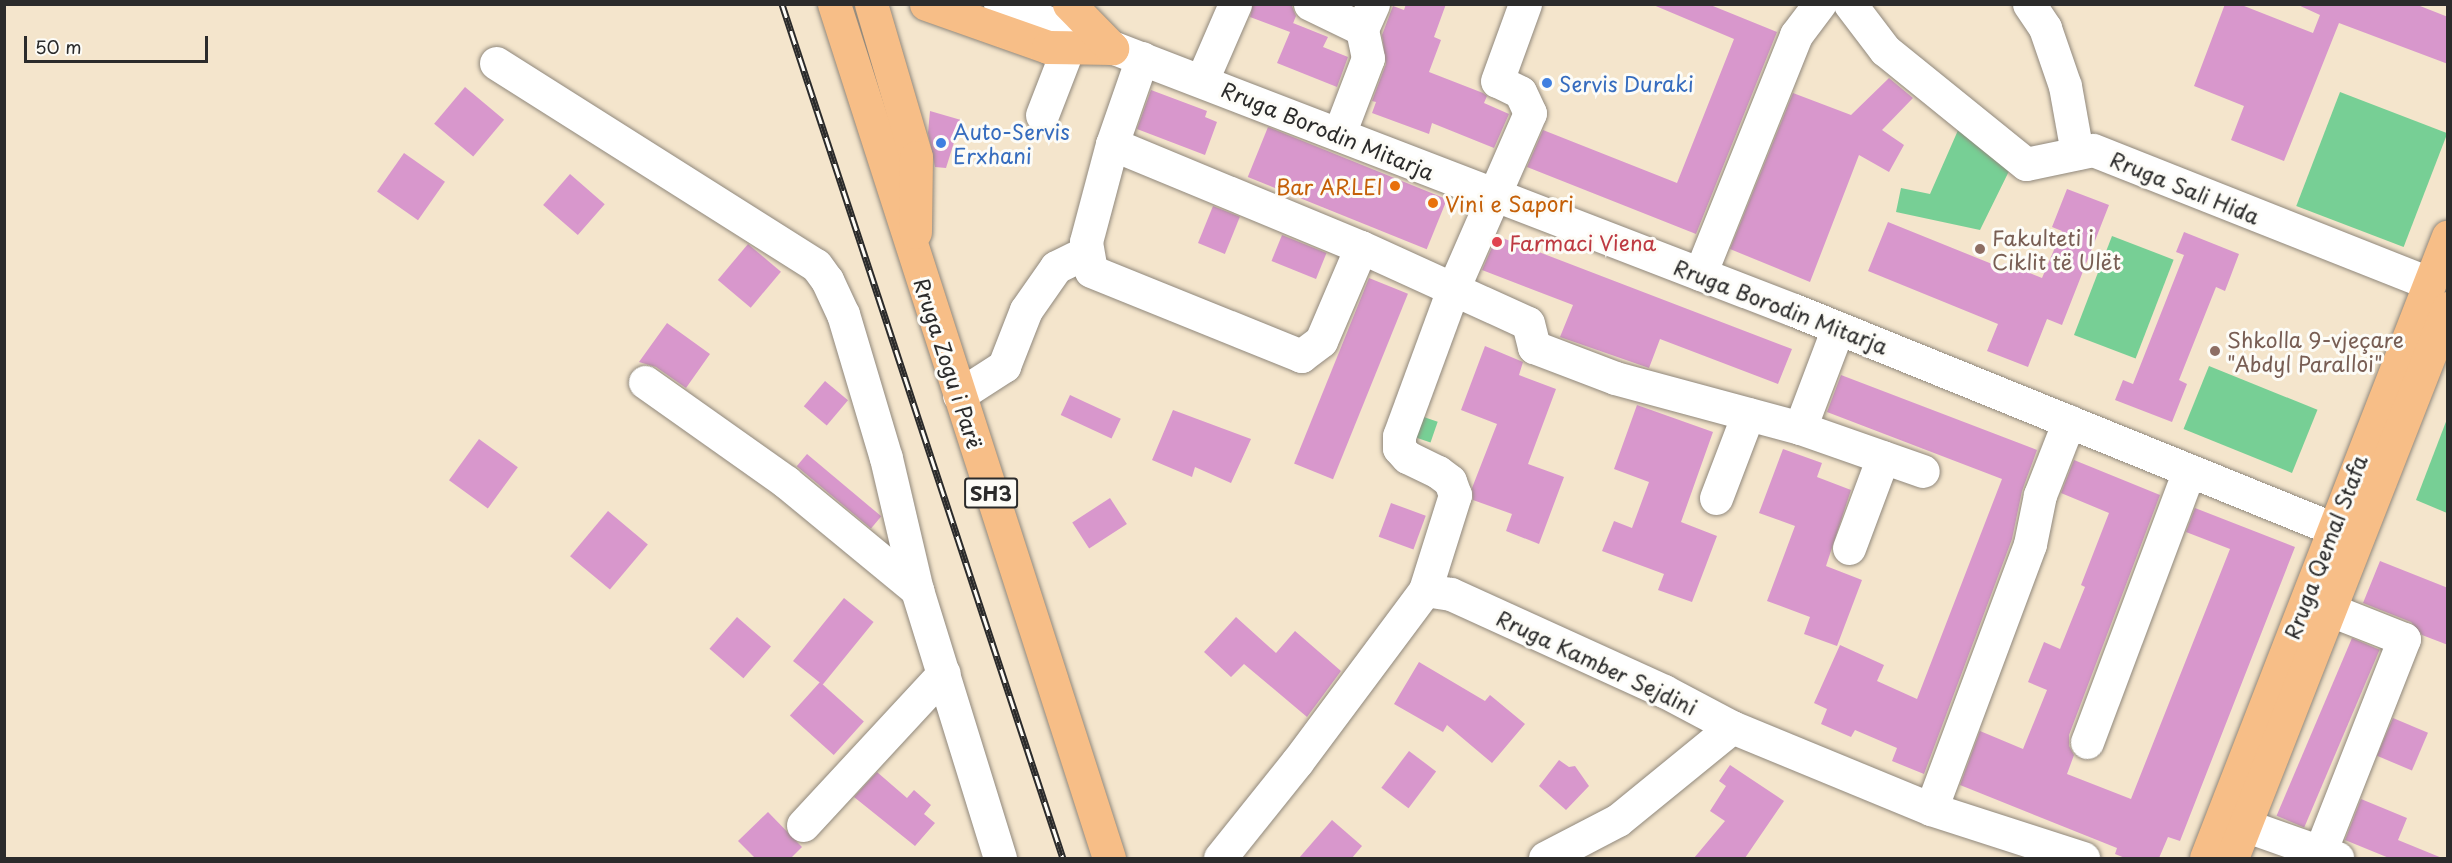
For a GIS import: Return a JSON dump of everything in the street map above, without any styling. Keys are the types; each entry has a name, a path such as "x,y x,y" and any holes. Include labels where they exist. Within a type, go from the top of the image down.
{"main road":[{"name":"Rruga Zogu i Parë","path":"834,4 1109,858"},
{"path":"871,4 916,157 914,258"},
{"path":"926,4 1048,47 1127,53"},
{"path":"1079,10 1127,53"},
{"name":"Rruga Qemal Stafa","path":"2206,858 2344,533 2438,296 2448,237"},
{"name":"Rruga Qemal Stafa","path":"2232,858 2328,609 2344,533"}],"street":[{"name":"Rruga Borodin Mitarja","path":"1000,4 1202,80 1838,328 2344,533"},
{"path":"1202,80 1234,4"},
{"path":"1310,4 1368,17 1368,58 1339,134"},
{"path":"1220,858 1297,762 1425,590 1455,495 1450,481 1438,472 1407,457 1399,448 1400,436 1453,289 1530,113 1520,92 1497,81 1525,4"},
{"path":"1700,274 1796,35 1819,4"},
{"name":"Rruga Sali Hida","path":"1850,4 1885,50 2026,164 2093,150 2438,296"},
{"path":"2029,4 2045,28 2065,86 2077,153"},
{"path":"1042,115 1068,48"},
{"path":"1127,53 1112,144 1085,253 1091,271 1301,356 1321,340 1360,247"},
{"path":"496,63 816,265 843,314 886,458 917,590 1000,858"},
{"path":"1112,144 1360,247 1528,323 1534,347 1637,385 1800,428 1923,471"},
{"path":"959,395 1004,366 1026,310 1056,267 1085,253"},
{"path":"1800,428 1838,328"},
{"path":"645,382 786,482 917,590"},
{"path":"1716,498 1748,414"},
{"path":"1931,809 2030,544 2040,495 2068,421"},
{"path":"1849,548 1883,457"},
{"path":"2087,742 2189,471"},
{"name":"Rruga Kamber Sejdini","path":"1425,590 1451,594 1665,691 1732,727 1931,809 2083,858"},
{"path":"2244,825 2328,855 2404,639 2328,609"},
{"path":"803,825 944,673"},
{"path":"1545,858 1618,820 1732,727"}],"green space":[{"path":"2340,92 2447,133 2404,247 2296,206"},
{"path":"1959,128 2013,163 1980,230 1896,212 1901,188 1930,194"},
{"path":"2112,236 2174,260 2136,359 2074,335"},
{"path":"2209,366 2317,410 2292,473 2184,429"},
{"path":"1415,414 1438,422 1431,443 1408,435"},
{"path":"2447,419 2447,513 2416,500"}],"building":[{"path":"1253,4 1291,4 1296,16 1293,23 1328,37 1323,47 1348,57 1337,87 1277,63 1290,32 1250,17"},
{"path":"1406,4 1446,4 1434,37 1441,40 1429,72 1483,93 1487,96 1484,103 1509,114 1494,148 1432,123 1429,134 1372,113 1376,102 1372,101 1386,64 1382,35 1393,6 1404,10"},
{"path":"1651,4 1708,4 1777,32 1696,234 1527,167 1543,130 1677,183 1734,39"},
{"path":"2225,4 2239,4 2313,33 2320,15 2296,4 2415,4 2448,17 2448,64 2339,23 2284,161 2231,140 2244,106 2194,86"},
{"path":"1889,78 1913,98 1882,130 1904,145 1889,172 1859,155 1810,282 1730,249 1793,93 1851,115"},
{"path":"465,87 504,120 473,157 434,124"},
{"path":"1151,90 1207,111 1205,117 1217,122 1205,155 1137,129"},
{"name":"Auto-Servis Erxhani","path":"930,111 961,120 946,168 935,167 928,133"},
{"path":"1268,127 1447,199 1427,249 1248,177"},
{"path":"404,153 445,182 418,220 377,192"},
{"path":"570,174 605,204 578,235 543,205"},
{"path":"2067,189 2109,205 2062,325 2047,319 2028,367 1987,351 1998,324 1868,271 1888,222 2002,268 2004,263 2042,278 2062,231 2052,227"},
{"path":"1213,206 1240,217 1225,254 1198,243"},
{"path":"2184,232 2239,254 2225,291 2216,287 2179,380 2187,384 2172,422 2115,400 2123,380 2133,384 2184,255 2176,252"},
{"path":"1282,235 1327,253 1316,279 1272,261"},
{"path":"1497,236 1792,349 1778,384 1660,339 1649,368 1560,337 1573,305 1482,270"},
{"path":"748,244 781,272 751,308 718,280"},
{"path":"1369,278 1408,294 1333,479 1294,463"},
{"path":"667,323 710,354 686,388 656,367 639,362"},
{"path":"1485,346 1523,362 1519,375 1556,389 1528,464 1564,477 1539,544 1506,531 1512,514 1473,500 1472,488 1497,424 1461,410"},
{"path":"1841,375 2037,450 2022,491 2012,539 1924,774 1892,761 1897,748 1855,730 1851,737 1821,724 1827,709 1814,703 1840,645 1884,665 1877,681 1917,699 2002,479 1827,412"},
{"path":"825,381 848,400 827,426 804,406"},
{"path":"1070,395 1121,419 1111,439 1061,415"},
{"path":"1637,405 1713,432 1681,522 1717,536 1692,602 1658,590 1664,574 1602,551 1614,521 1632,528 1649,482 1614,469"},
{"path":"1173,410 1251,439 1231,483 1195,467 1192,477 1152,460"},
{"path":"479,439 518,467 488,508 449,480"},
{"path":"1783,449 1822,463 1817,477 1851,490 1826,566 1862,580 1837,646 1804,634 1810,617 1767,601 1795,526 1759,513"},
{"path":"807,454 881,516 871,529 797,466"},
{"path":"2074,460 2160,495 2069,735 2069,746 2074,755 2067,774 2131,799 2230,549 2186,532 2195,508 2295,547 2180,841 2168,837 2159,858 2125,858 2115,854 2117,848 1960,785 1980,731 2023,749 2047,690 2028,682 2044,642 2060,649 2085,587 2081,585 2109,513 2061,493"},
{"path":"1110,498 1127,524 1089,549 1072,523"},
{"path":"1391,503 1426,516 1413,549 1379,537"},
{"path":"608,511 648,544 610,590 570,556"},
{"path":"2380,561 2448,588 2448,645 2422,635 2411,622 2363,603"},
{"path":"844,598 874,622 823,685 793,661"},
{"path":"737,617 771,647 743,678 709,649"},
{"path":"1236,617 1276,653 1295,631 1341,671 1307,717 1244,664 1231,677 1204,652"},
{"path":"2352,638 2380,650 2304,827 2277,816"},
{"path":"1419,662 1485,701 1490,695 1525,724 1492,763 1447,725 1443,732 1394,704"},
{"path":"820,682 864,721 834,755 790,715"},
{"path":"2393,718 2428,733 2412,771 2377,756"},
{"path":"1409,751 1436,771 1408,808 1381,788"},
{"path":"1559,760 1569,767 1575,766 1589,786 1566,810 1539,786"},
{"path":"1730,765 1784,801 1745,858 1694,858 1725,821 1710,811 1726,786 1719,781"},
{"path":"877,772 907,798 914,790 931,805 924,814 935,823 915,846 854,797"},
{"path":"2361,799 2407,818 2398,840 2442,858 2389,858 2345,840"},
{"path":"768,812 802,847 791,858 755,858 738,841"},
{"path":"1332,820 1362,846 1352,858 1299,858"}],"railway":[{"path":"782,4 1063,858"}],"place":[{"name":"Servis Duraki","path":"1547,83"},
{"name":"Auto-Servis Erxhani","path":"941,143"},
{"name":"Bar ARLEI","path":"1395,186"},
{"name":"Vini e Sapori","path":"1433,203"},
{"name":"Farmaci Viena","path":"1497,242"},
{"name":"Fakulteti i Ciklit të Ulët","path":"1980,249"},
{"name":"Shkolla 9-vjeçare \"Abdyl Paralloi\"","path":"2215,351"}]}
